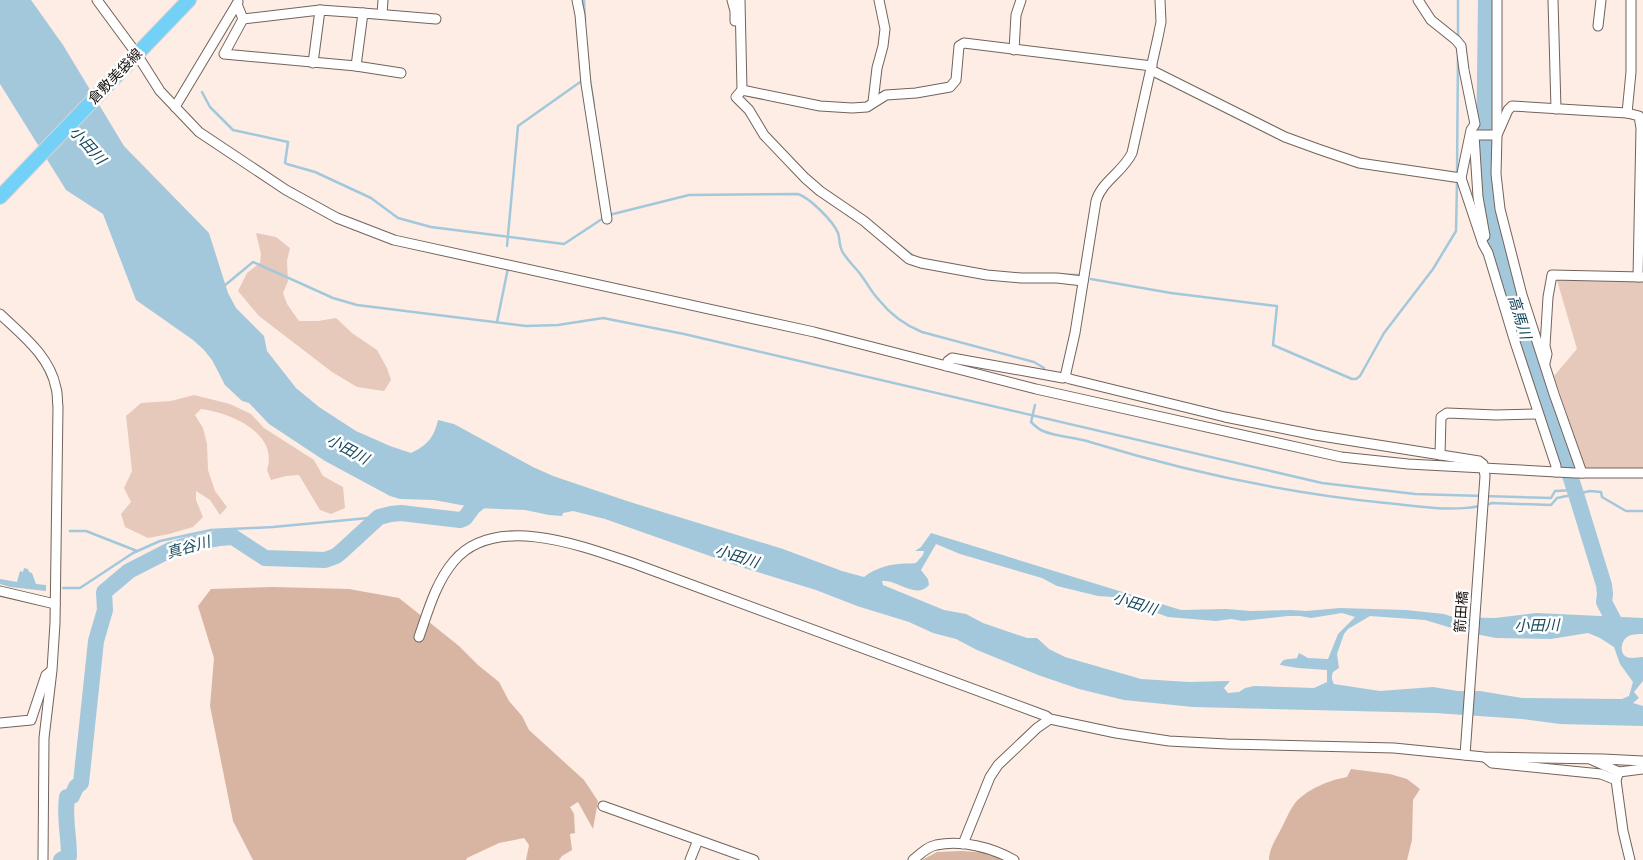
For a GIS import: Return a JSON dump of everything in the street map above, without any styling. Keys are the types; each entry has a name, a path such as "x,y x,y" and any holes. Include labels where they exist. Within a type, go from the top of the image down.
{"main road":[{"name":"倉敷美袋線","path":"0,197 189,0"}],"street":[{"path":"97,0 133,57 160,92 199,132 286,190 337,218 394,240 862,343 946,366 1132,411 1340,456 1485,472 1643,473"},
{"path":"382,14 383,0"},
{"path":"577,0 580,14 585,78 606,217"},
{"path":"732,0 735,11 735,47 740,68"},
{"path":"740,0 740,68 742,90 736,98 749,110 764,135 820,191 864,221 909,259 921,264 1009,278 1057,278 1083,281"},
{"path":"872,102 885,29 879,0"},
{"path":"1014,50 1016,15 1021,0"},
{"path":"1065,377 1075,333 1096,201 1100,190 1119,172 1130,158 1161,22 1160,0"},
{"path":"1418,0 1431,20 1461,46 1477,135 1478,197 1488,253 1558,472"},
{"path":"1497,0 1494,135 1500,209 1522,295 1578,473"},
{"path":"1553,0 1556,109"},
{"path":"1598,26 1601,0"},
{"path":"1627,112 1631,72 1631,0"},
{"path":"176,107 238,2"},
{"path":"238,2 243,20 224,54 401,72"},
{"path":"243,20 320,10 436,19"},
{"path":"313,63 320,10"},
{"path":"356,66 363,13"},
{"path":"742,90 820,106 867,107 872,102 886,95 916,93 950,87 956,80 959,48 961,44 967,43 1152,68 1285,137 1318,150 1359,163 1461,178"},
{"path":"1494,135 1512,106 1627,112 1639,116 1641,128 1641,277 1552,275 1548,297 1545,346 1547,354 1544,366"},
{"path":"1475,124 1471,130 1461,178 1483,244 1488,253"},
{"path":"1477,135 1494,135"},
{"path":"0,314 35,348 45,361 56,388 58,417 55,604 52,670 44,738 43,860"},
{"path":"946,366 952,358 1035,374 1065,377 1070,380 1225,417 1333,438 1479,461 1483,464 1485,472"},
{"path":"1440,455 1441,417 1447,413 1538,414"},
{"name":"箭田橋","path":"1465,753 1485,472"},
{"path":"419,637 437,588 453,562 462,553 487,540 516,535 530,536 586,547 638,565 1046,716 1050,720 1168,741 1394,748 1465,753 1484,757 1643,761"},
{"path":"0,591 55,604"},
{"path":"0,723 31,720 46,675 52,670"},
{"path":"963,844 990,777 998,765 1037,728 1050,720"},
{"path":"1484,757 1492,763 1618,776 1643,770"},
{"path":"1591,759 1618,776"},
{"path":"1618,776 1623,831 1630,860"},
{"path":"603,806 754,860"},
{"path":"690,860 698,840"},
{"path":"913,860 926,849 936,845 963,844 991,849 1014,860"}],"shaded area":[{"path":"256,233 276,237 290,248 287,261 288,281 283,293 287,304 299,321 318,321 336,318 352,333 377,350 391,380 384,391 357,387 332,372 259,316 238,291 247,273 260,263 261,254"},
{"path":"1557,280 1643,281 1643,468 1585,468 1554,376 1577,349"},
{"path":"194,395 230,404 251,414 264,428 314,460 323,476 343,487 345,508 331,514 320,510 299,475 271,480 267,470 269,457 266,445 259,435 238,420 213,411 201,409 195,415 203,428 207,444 208,470 215,491 227,507 220,515 210,500 196,491 196,500 203,517 193,527 148,538 125,527 121,514 131,502 124,488 132,471 126,416 141,403 171,401"},
{"path":"273,587 349,589 399,598 459,646 499,682 509,701 522,716 529,730 584,780 598,801 593,829 578,802 570,807 574,814 575,833 570,834 572,850 559,860 526,860 529,845 524,838 499,843 466,860 253,860 233,821 210,706 214,658 198,606 211,589"},
{"path":"1351,769 1390,774 1407,779 1420,789 1413,800 1412,840 1407,860 1269,860 1273,845 1295,803 1306,793 1319,786 1347,777"},
{"path":"937,852 989,853 1004,860 922,860"}],"water":[{"name":"小田川","path":"0,0 31,0 63,45 124,146 209,233 228,293 236,308 264,336 267,351 296,388 319,407 356,431 390,446 411,453 422,447 429,440 438,420 454,424 553,476 783,549 842,571 864,577 885,566 916,563 924,551 915,551 921,547 931,533 1181,610 1306,611 1340,608 1406,610 1444,614 1453,617 1495,618 1536,613 1643,618 1643,634 1627,637 1623,641 1622,650 1627,657 1643,657 1643,681 1634,692 1639,698 1633,703 1643,706 1643,726 1560,724 1522,719 1435,713 1193,707 1124,700 1079,689 1038,675 977,650 956,639 933,633 909,622 744,568 605,519 573,511 563,513 562,516 549,515 525,510 477,508 434,500 400,499 390,496 325,461 269,424 249,403 242,401 225,385 212,360 204,350 193,340 136,300 103,214 66,190 0,84","holes":["936,544 960,554 1042,578 1057,586 1098,596 1113,597 1168,617 1216,621 1231,619 1243,621 1288,616 1311,618 1342,613 1355,617 1338,634 1328,659 1308,658 1299,653 1297,658 1281,662 1280,665 1327,670 1327,682 1314,688 1254,686 1239,692 1228,693 1224,688 1230,681 1189,682 1141,679 1065,657 1049,649 1037,638 1027,638 983,623 966,614 944,610 883,585 882,581 888,581 912,590 924,589 929,585 928,579 921,570","1370,616 1425,620 1465,632 1496,638 1551,639 1588,633 1614,647 1620,664 1633,682 1629,696 1622,699 1522,698 1480,691 1458,691 1433,687 1380,691 1334,684 1332,675 1339,668 1337,654 1344,634 1348,629"]},
{"path":"24,568 32,573 36,584 46,585 46,591 0,584 0,579 17,582 20,571 23,572"}],"waterway":[{"path":"584,0 585,21"},
{"path":"1458,0 1458,36"},
{"name":"高馬川","path":"1486,0 1484,153 1491,223 1508,285 1604,585 1604,602 1615,623"},
{"path":"1457,172 1458,56"},
{"path":"589,74 594,105"},
{"path":"507,246 518,126 583,80"},
{"path":"202,92 210,107 233,130 288,142 285,163 315,172 371,198 398,218 431,227 564,244 605,217"},
{"path":"1091,279 1171,293 1277,306 1273,345 1352,379 1356,379 1360,376 1384,333 1433,269 1456,231 1457,183"},
{"path":"609,215 689,195 798,194 815,205 831,222 838,233 840,246 844,254 876,297 898,319 922,332 1034,362 1044,368"},
{"path":"893,240 916,258"},
{"path":"224,286 253,262 333,298 357,305 526,326 558,325 603,318 684,334 1322,483 1415,494 1551,498 1555,491 1575,490"},
{"path":"497,322 508,268"},
{"path":"1030,274 1078,275"},
{"path":"1035,405 1031,422 1043,431 1054,435 1084,440 1200,472 1348,499 1433,508 1469,508 1480,506"},
{"path":"1486,505 1492,503 1551,505 1557,498 1590,491 1601,492 1602,497 1626,511 1643,511"},
{"name":"真谷川","path":"61,860 69,856 66,812 67,797 72,796 76,787 81,783 96,641 105,610 104,592 129,571 170,550 194,543 233,537 265,558 325,560 336,556 379,517 401,513 460,520 465,518 473,507 489,494"},
{"path":"63,588 80,588 133,553 160,541 211,530 273,527 379,517"},
{"path":"70,531 86,531 137,551"}]}
